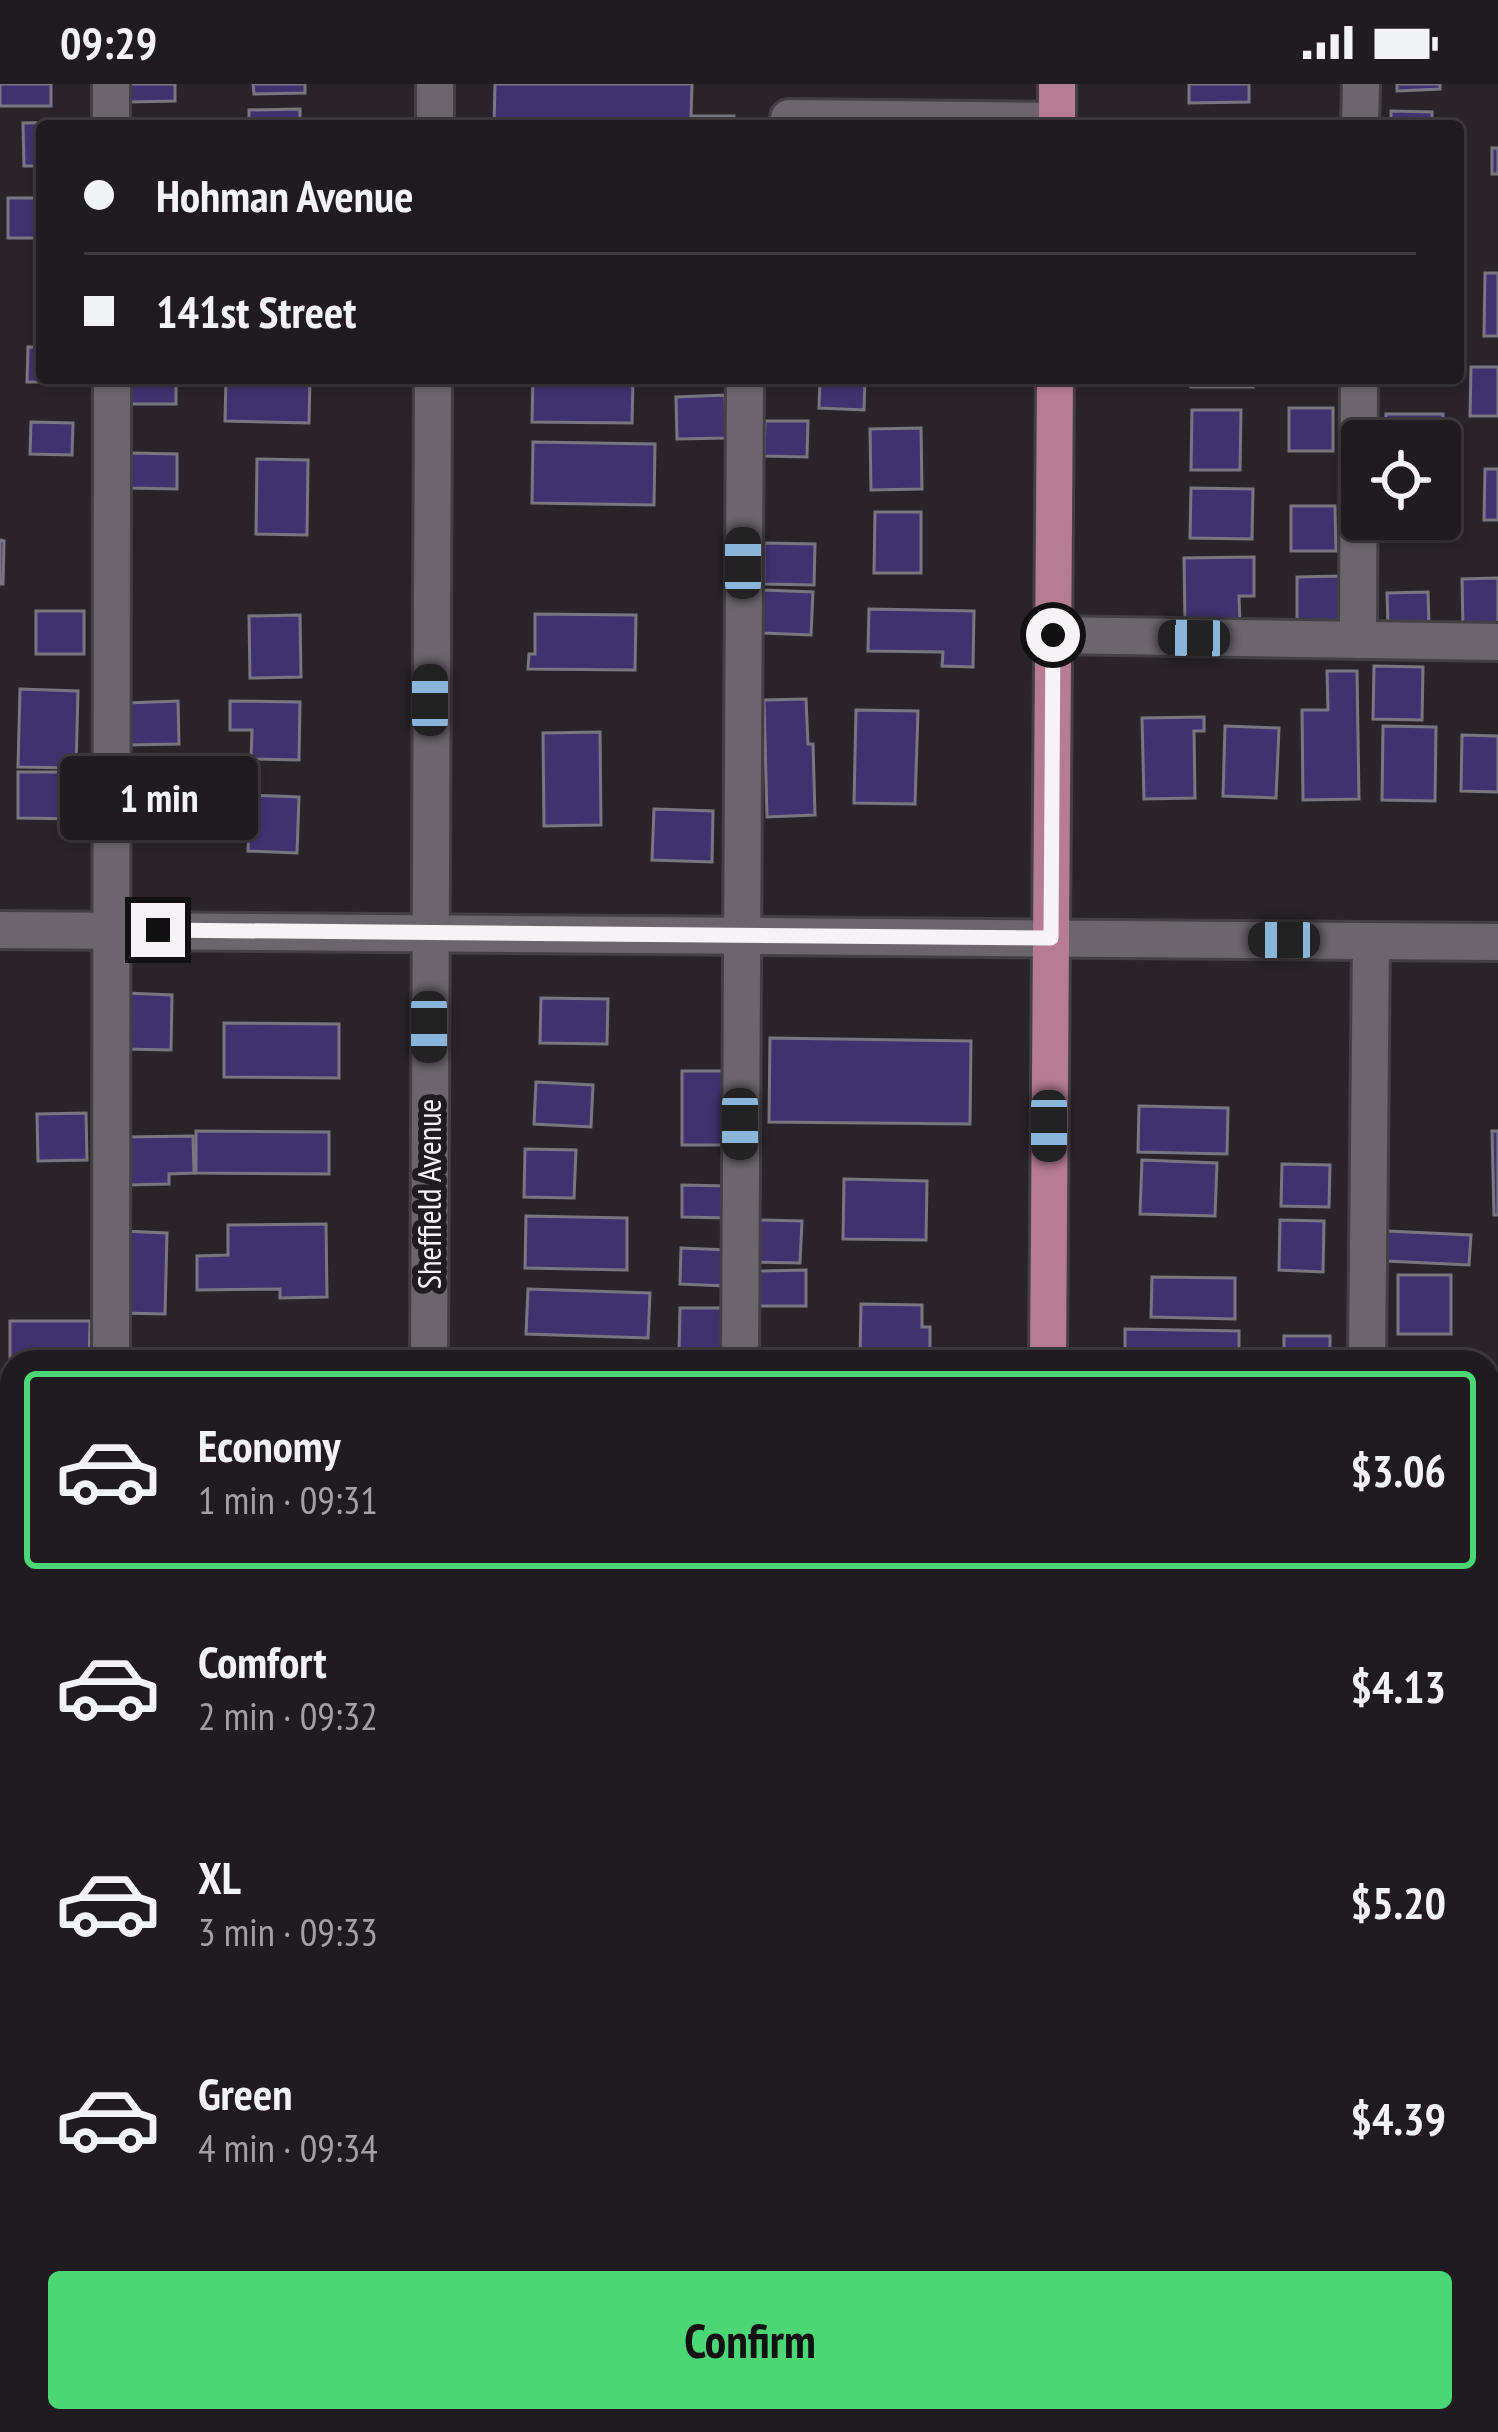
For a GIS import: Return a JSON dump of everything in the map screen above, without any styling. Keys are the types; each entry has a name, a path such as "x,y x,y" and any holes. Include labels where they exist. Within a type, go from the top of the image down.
{"main road":[{"path":"1048,1350 1055,384"}],"street":[{"path":"111,84 111,120"},
{"path":"435,84 435,120"},
{"path":"1360,84 1360,120"},
{"path":"789,118 885,101 1057,110"},
{"path":"111,1350 112,384"},
{"name":"Sheffield Avenue","path":"429,1350 433,384"},
{"path":"740,1350 745,384"},
{"path":"1358,640 1360,384"},
{"path":"1053,635 1498,642"},
{"path":"0,930 1498,942"},
{"path":"1367,1350 1371,941"}],"building":[{"path":"0,84 51,84 51,106 0,106"},
{"path":"128,84 175,84 175,101 129,102"},
{"path":"253,84 305,84 305,93 254,94"},
{"path":"495,84 692,84 691,116 734,116 734,120 494,120"},
{"path":"1189,84 1249,84 1249,102 1189,103"},
{"path":"1397,84 1440,84 1440,89 1397,91"},
{"path":"300,109 300,120 249,120 249,110"},
{"path":"1391,111 1432,112 1432,120 1391,120"},
{"path":"23,123 36,123 36,166 24,166"},
{"path":"1492,148 1498,148 1498,174 1492,174"},
{"path":"8,198 36,198 36,238 8,238"},
{"path":"1485,273 1498,273 1498,336 1484,336"},
{"path":"28,347 36,347 36,382 27,382"},
{"path":"1471,367 1498,367 1498,416 1470,416"},
{"path":"130,384 176,384 176,404 130,404"},
{"path":"226,384 310,384 309,423 225,421"},
{"path":"533,384 633,384 632,423 532,422"},
{"path":"820,384 865,384 864,410 819,408"},
{"path":"1191,384 1253,384 1253,387"},
{"path":"725,395 726,438 677,439 676,397"},
{"path":"1289,408 1333,408 1333,451 1289,451"},
{"path":"1192,410 1241,410 1240,470 1191,470"},
{"path":"1386,414 1443,414 1443,420 1386,420"},
{"path":"765,421 808,421 807,457 764,456"},
{"path":"31,422 73,423 72,455 30,454"},
{"path":"921,428 922,489 871,490 870,429"},
{"path":"533,442 655,444 654,505 532,503"},
{"path":"131,453 177,454 177,489 130,488"},
{"path":"257,459 308,460 307,535 256,534"},
{"path":"1485,469 1498,469 1498,520 1484,520"},
{"path":"1191,488 1253,489 1252,539 1190,538"},
{"path":"1291,506 1335,506 1336,551 1291,551"},
{"path":"875,512 921,512 921,573 874,573"},
{"path":"0,540 4,541 3,584 0,584"},
{"path":"764,543 815,544 814,585 764,584"},
{"path":"1254,557 1254,596 1239,596 1240,624 1185,625 1184,558"},
{"path":"1341,576 1342,622 1297,622 1297,577"},
{"path":"1498,578 1498,628 1463,629 1462,579"},
{"path":"763,590 813,592 811,635 761,633"},
{"path":"1428,592 1429,625 1388,626 1387,593"},
{"path":"869,609 974,611 973,667 942,666 943,652 868,651"},
{"path":"36,611 84,611 84,654 36,654"},
{"path":"535,614 636,615 635,670 528,669 529,654 535,654"},
{"path":"300,615 301,677 250,678 249,616"},
{"path":"1374,666 1423,667 1422,720 1373,719"},
{"path":"1327,671 1357,671 1359,799 1303,800 1302,710 1328,710"},
{"path":"20,689 78,691 76,768 18,767"},
{"path":"806,699 815,815 767,817 764,700"},
{"path":"178,701 179,744 128,745 127,703"},
{"path":"230,701 300,702 299,760 251,759 252,730 230,730"},
{"path":"856,710 918,711 915,804 854,803"},
{"path":"1204,717 1204,731 1194,731 1195,798 1144,799 1142,718"},
{"path":"1225,726 1279,728 1276,798 1223,796"},
{"path":"1383,726 1436,727 1435,801 1382,800"},
{"path":"600,732 601,825 544,826 543,733"},
{"path":"1462,735 1498,736 1498,792 1461,791"},
{"path":"18,772 83,772 83,819 18,818"},
{"path":"129,783 175,783 176,836 129,836"},
{"path":"250,795 299,797 297,853 248,851"},
{"path":"654,809 713,811 712,862 652,860"},
{"path":"125,993 172,995 171,1050 124,1049"},
{"path":"541,998 608,999 607,1044 540,1043"},
{"path":"224,1023 339,1024 339,1078 224,1077"},
{"path":"770,1038 971,1041 970,1124 769,1122"},
{"path":"682,1071 723,1071 723,1145 682,1145"},
{"path":"536,1082 593,1085 591,1127 534,1124"},
{"path":"1139,1106 1228,1108 1227,1154 1138,1152"},
{"path":"86,1113 87,1160 38,1161 37,1114"},
{"path":"196,1131 329,1132 329,1174 196,1173"},
{"path":"1492,1131 1498,1131 1498,1215 1494,1215"},
{"path":"193,1136 194,1173 169,1174 169,1184 127,1185 126,1137"},
{"path":"525,1149 576,1150 574,1198 524,1197"},
{"path":"1142,1160 1217,1163 1215,1216 1140,1214"},
{"path":"1282,1164 1330,1165 1329,1207 1281,1206"},
{"path":"844,1179 927,1181 926,1240 843,1239"},
{"path":"682,1185 727,1186 727,1218 682,1217"},
{"path":"526,1216 627,1218 627,1270 525,1268"},
{"path":"757,1220 802,1221 800,1263 755,1262"},
{"path":"1280,1220 1324,1221 1323,1272 1279,1270"},
{"path":"326,1224 327,1297 280,1298 280,1289 197,1290 197,1256 228,1255 228,1225"},
{"path":"122,1231 167,1233 165,1314 120,1313"},
{"path":"1387,1231 1471,1235 1469,1265 1386,1261"},
{"path":"681,1248 727,1250 726,1286 680,1284"},
{"path":"806,1270 806,1306 759,1306 759,1271"},
{"path":"1398,1275 1451,1275 1451,1334 1398,1334"},
{"path":"1152,1277 1235,1278 1235,1319 1151,1317"},
{"path":"528,1289 650,1293 648,1338 526,1334"},
{"path":"861,1304 922,1305 922,1327 930,1327 930,1350 860,1350"},
{"path":"680,1308 728,1308 727,1350 679,1350"},
{"path":"10,1321 90,1321 89,1350 10,1350"},
{"path":"1125,1329 1239,1331 1239,1350 1125,1350"},
{"path":"1284,1336 1330,1336 1330,1350 1284,1350"}],"route":[{"path":"158,930 1051,938 1053,635"}]}
